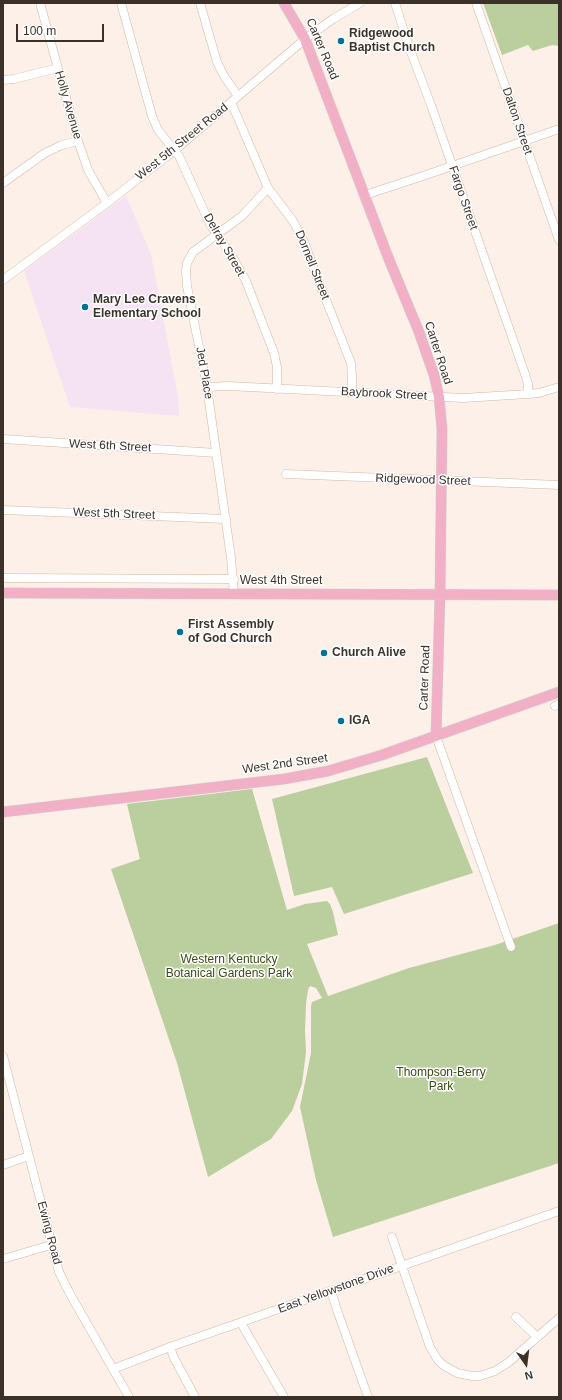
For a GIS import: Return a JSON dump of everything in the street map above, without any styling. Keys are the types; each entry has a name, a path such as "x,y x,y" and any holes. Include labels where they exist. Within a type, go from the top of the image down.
{"main road":[{"name":"Carter Road","path":"284,3 305,38 388,257 419,332 434,375 439,397 442,429 440,594 436,736"},
{"name":"West 4th Street","path":"3,593 559,595"},
{"name":"West 2nd Street","path":"3,812 314,774 358,763 559,692"}],"street":[{"name":"Holly Avenue","path":"40,3 78,141 88,170 107,203"},
{"name":"Delray Street","path":"120,3 152,116 158,130 175,150 211,226 239,267 268,337 277,367 277,389"},
{"path":"200,3 217,62 224,76 238,96"},
{"name":"West 5th Street Road","path":"4,277 107,203 175,150 305,38 360,3"},
{"name":"Fargo Street","path":"395,3 409,47 528,384 528,394"},
{"name":"Dalton Street","path":"476,3 559,240"},
{"path":"3,80 14,79 58,68"},
{"name":"Dornell Street","path":"231,102 268,188 293,221 305,244 351,363 352,392"},
{"path":"365,194 559,129"},
{"path":"3,183 45,153 62,145 78,141"},
{"name":"Jed Place","path":"234,594 234,580 208,387 187,286 186,270 187,263 193,252 217,236 242,216 268,188"},
{"name":"Baybrook Street","path":"208,387 228,386 463,398 539,393 559,387"},
{"name":"West 6th Street","path":"3,439 216,453"},
{"name":"Ridgewood Street","path":"286,474 559,485"},
{"name":"West 5th Street","path":"3,510 226,519"},
{"name":"West 4th Street","path":"3,578 234,580"},
{"path":"436,736 511,947"},
{"name":"Ewing Road","path":"3,1056 5,1072 62,1279 129,1397"},
{"path":"3,1165 29,1156"},
{"name":"East Yellowstone Drive","path":"113,1370 170,1347 559,1211"},
{"path":"392,1237 430,1347 438,1360 456,1373 472,1376 488,1374 495,1371 509,1362 559,1318"},
{"path":"3,1260 52,1245"},
{"path":"331,1291 368,1397"},
{"path":"516,1317 537,1337"},
{"path":"241,1323 284,1397"},
{"path":"170,1347 174,1358 195,1397"}],"shaded area":[{"path":"126,196 151,254 178,397 179,416 70,407 24,271"}],"green space":[{"path":"483,3 559,3 559,46 552,45 533,51 528,45 502,55"},
{"path":"427,757 473,873 344,914 332,887 294,896 272,799"},
{"path":"252,789 287,910 305,904 327,901 333,912 338,935 307,944 328,996 409,968 495,945 559,923 559,1163 333,1237 316,1180 300,1107 311,1053 311,1006 312,1002 322,998 316,988 310,986 306,1004 306,1052 302,1084 292,1111 271,1139 208,1177 177,1063 111,869 140,859 127,804"}],"place":[{"name":"Ridgewood Baptist Church","path":"341,41"},
{"name":"Mary Lee Cravens Elementary School","path":"85,307"},
{"name":"First Assembly of God Church","path":"180,632"},
{"name":"Church Alive","path":"324,653"},
{"name":"IGA","path":"341,721"}],"park label":[{"name":"Western Kentucky Botanical Gardens Park","path":"229,967"},
{"name":"Thompson-Berry Park","path":"441,1080"}]}
